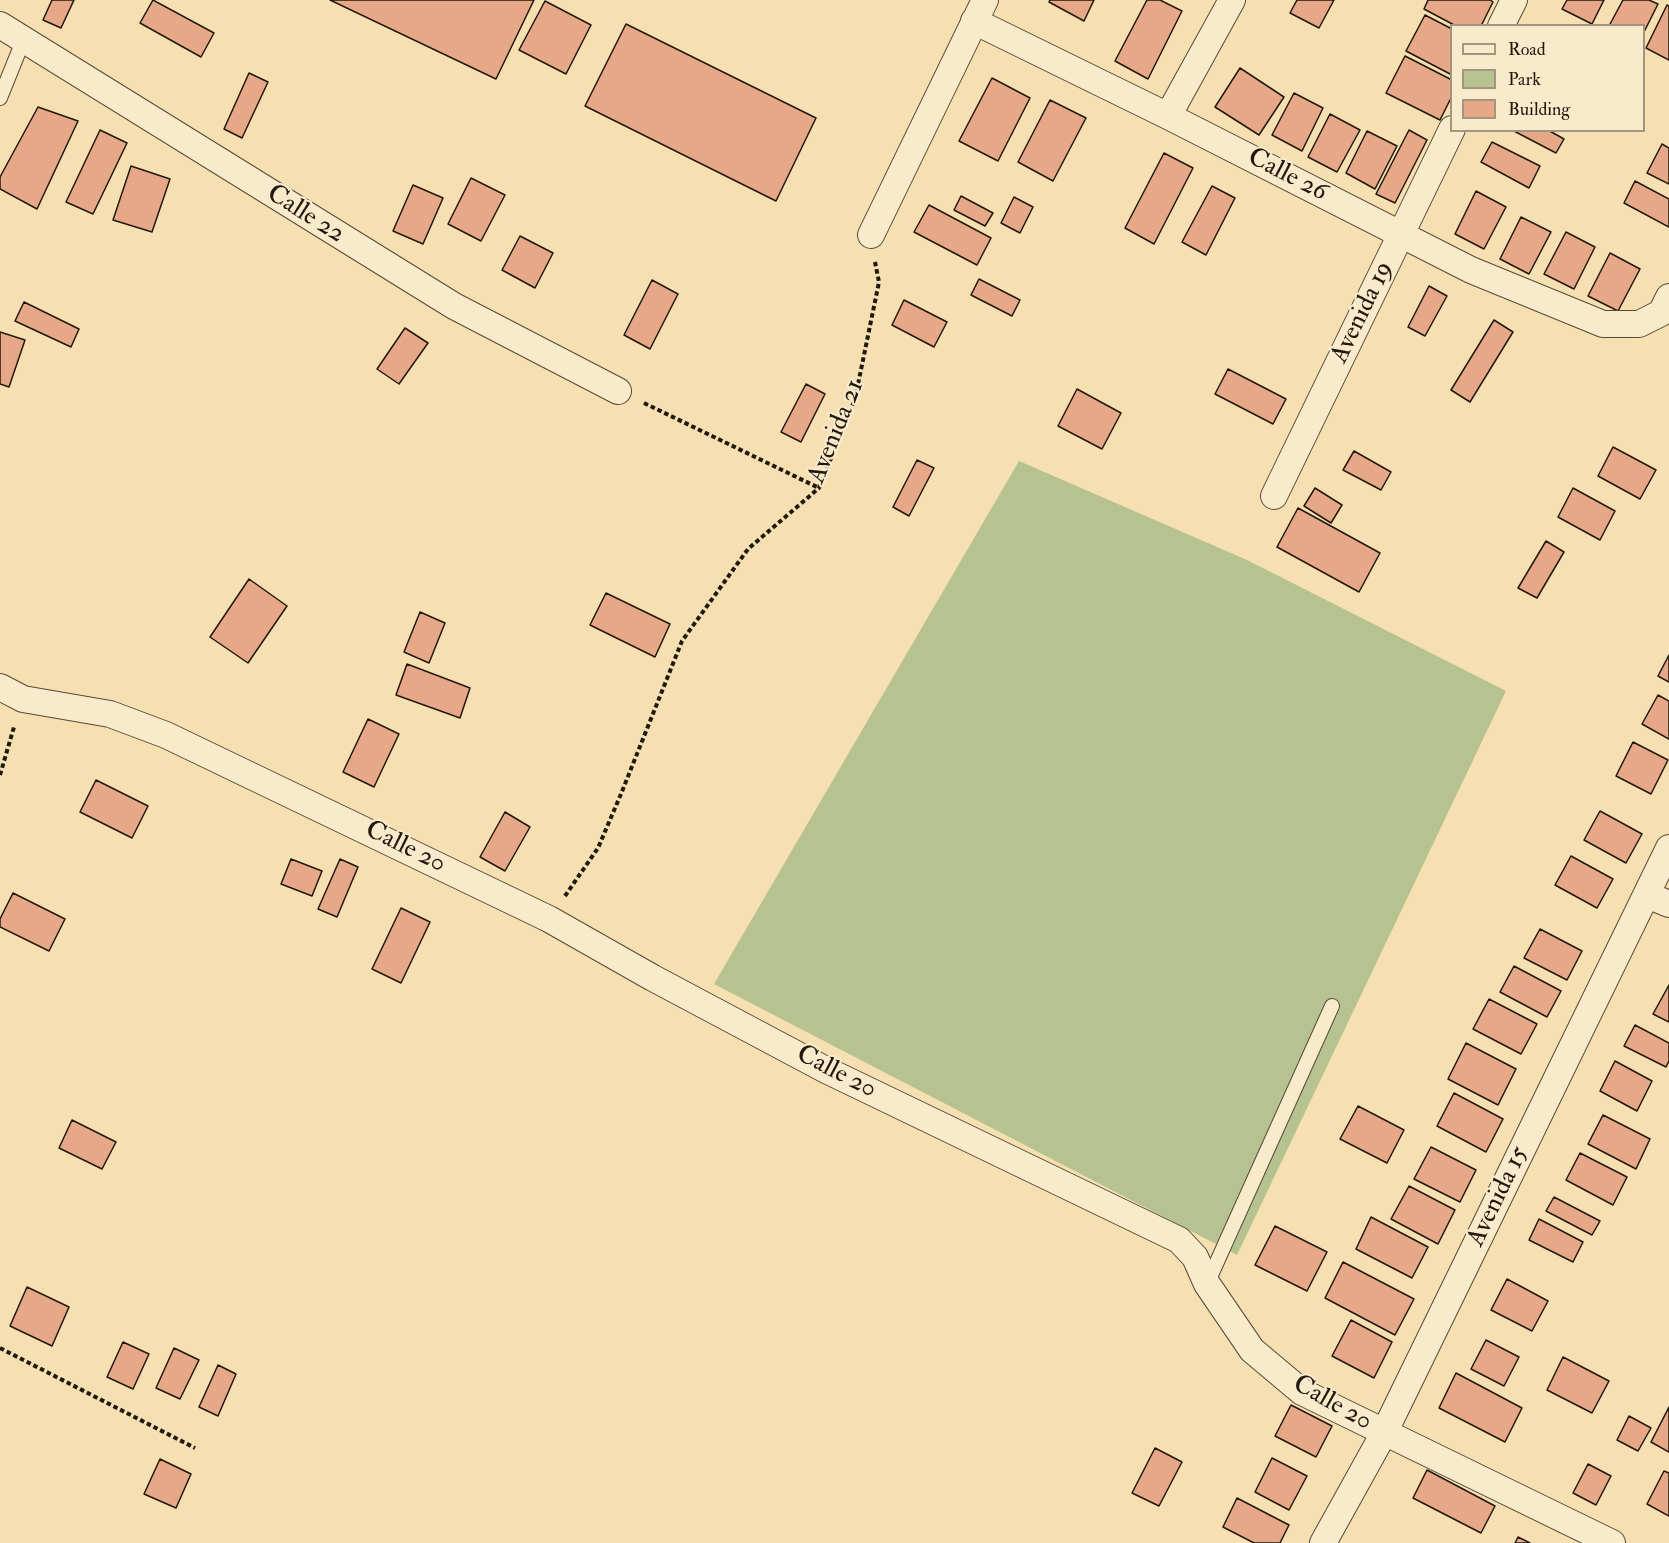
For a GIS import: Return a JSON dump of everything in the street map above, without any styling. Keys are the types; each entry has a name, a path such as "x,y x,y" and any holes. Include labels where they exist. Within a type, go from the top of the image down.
{"street":[{"path":"1168,116 1232,0"},
{"path":"1503,24 1514,0"},
{"path":"871,235 980,11"},
{"name":"Calle 26","path":"980,11 1168,116 1471,270 1603,324 1639,324 1661,313 1669,297"},
{"name":"Calle 22","path":"0,25 454,306 618,391"},
{"name":"Avenida 19","path":"1274,496 1451,132"},
{"name":"Calle 20","path":"0,687 23,699 110,714 166,735 549,919 826,1070 1179,1240 1195,1257 1207,1284 1252,1350 1302,1392 1612,1543"},
{"name":"Avenida 15","path":"1323,1543 1384,1433 1658,900 1669,848"}],"lane":[{"path":"0,98 23,41"},
{"path":"1207,1284 1332,1006"}],"path":[{"name":"Avenida 21","path":"549,919 598,848 682,641 748,549 819,488 858,387 879,282 871,235"},
{"path":"618,391 819,488"},
{"path":"0,776 23,699"},
{"path":"0,1348 195,1448"}],"green space":[{"path":"1019,461 1247,560 1506,691 1237,1255 714,984"}],"building":[{"path":"52,0 74,0 61,28 43,20"},
{"path":"153,0 214,33 201,57 140,23"},
{"path":"330,0 534,0 496,79"},
{"path":"1050,0 1094,0 1084,21 1049,2"},
{"path":"1147,0 1160,0 1182,11 1148,79 1115,61"},
{"path":"1297,0 1334,0 1319,28 1290,13"},
{"path":"1428,0 1490,0 1493,2 1482,24 1452,24 1424,9"},
{"path":"1567,0 1604,0 1592,24 1562,9"},
{"path":"1623,0 1649,0 1658,4 1645,30 1645,24 1610,24"},
{"path":"545,1 591,25 566,74 519,50"},
{"path":"1667,5 1669,6 1669,60 1646,48"},
{"path":"1425,15 1450,28 1450,74 1406,51"},
{"path":"626,24 816,118 776,201 585,106"},
{"path":"1405,56 1450,79 1450,100 1440,120 1386,93"},
{"path":"1240,68 1284,97 1259,135 1215,107"},
{"path":"249,73 268,82 242,138 224,129"},
{"path":"992,78 1030,98 998,161 959,141"},
{"path":"1294,93 1323,108 1302,151 1272,135"},
{"path":"1050,100 1086,118 1053,181 1018,162"},
{"path":"38,107 78,121 37,209 0,189 0,177"},
{"path":"1330,114 1360,130 1337,172 1308,157"},
{"path":"100,130 127,143 93,214 66,202"},
{"path":"1409,130 1427,140 1395,203 1376,194"},
{"path":"1367,131 1397,146 1375,189 1346,173"},
{"path":"1516,132 1552,132 1564,139 1556,153"},
{"path":"1492,142 1540,166 1529,188 1481,162"},
{"path":"1662,144 1669,148 1669,184 1647,173"},
{"path":"1164,153 1193,168 1154,244 1125,228"},
{"path":"131,166 170,179 152,232 113,220"},
{"path":"471,178 505,195 481,241 448,224"},
{"path":"1635,181 1669,199 1669,227 1624,203"},
{"path":"413,185 443,198 423,244 393,231"},
{"path":"1212,186 1235,198 1206,255 1182,242"},
{"path":"1476,191 1506,207 1484,249 1455,234"},
{"path":"961,196 993,213 985,226 954,210"},
{"path":"1014,197 1033,207 1020,233 1001,223"},
{"path":"929,205 991,238 977,265 914,232"},
{"path":"1521,217 1551,232 1529,274 1500,259"},
{"path":"1566,232 1595,247 1574,289 1544,274"},
{"path":"520,236 553,253 535,288 502,270"},
{"path":"1610,253 1640,269 1618,311 1588,296"},
{"path":"979,279 1020,300 1012,316 971,295"},
{"path":"652,280 678,294 650,349 624,335"},
{"path":"1429,286 1447,296 1425,336 1408,327"},
{"path":"904,300 947,322 934,347 892,325"},
{"path":"24,302 79,329 71,347 15,321"},
{"path":"1494,320 1513,332 1470,402 1451,390"},
{"path":"405,328 428,343 399,384 377,369"},
{"path":"0,332 25,340 9,387 0,384"},
{"path":"1228,369 1286,399 1273,424 1215,394"},
{"path":"806,384 825,394 801,442 781,432"},
{"path":"1077,389 1121,413 1102,449 1058,426"},
{"path":"1613,447 1656,470 1640,499 1598,476"},
{"path":"1354,451 1391,472 1381,490 1343,470"},
{"path":"917,460 934,468 909,516 893,507"},
{"path":"1315,488 1342,505 1331,523 1304,506"},
{"path":"1573,488 1615,511 1600,540 1558,517"},
{"path":"1298,508 1380,553 1359,592 1277,547"},
{"path":"1546,541 1564,552 1537,598 1518,588"},
{"path":"249,579 287,606 248,663 210,637"},
{"path":"606,593 670,624 655,657 590,625"},
{"path":"420,612 445,623 429,663 404,652"},
{"path":"1669,655 1669,682 1658,676"},
{"path":"407,664 470,688 460,718 396,695"},
{"path":"1658,695 1669,701 1669,739 1642,724"},
{"path":"368,719 399,734 374,787 343,772"},
{"path":"1633,742 1668,760 1651,794 1616,776"},
{"path":"96,780 148,806 132,838 80,812"},
{"path":"1600,811 1642,834 1626,863 1584,840"},
{"path":"505,812 530,827 505,871 480,857"},
{"path":"1571,856 1613,879 1597,908 1555,885"},
{"path":"291,859 322,871 312,896 281,884"},
{"path":"340,859 358,867 337,917 318,909"},
{"path":"13,893 65,919 49,951 0,927 0,919"},
{"path":"401,908 430,922 401,983 372,969"},
{"path":"1540,929 1582,951 1567,980 1524,958"},
{"path":"1514,966 1561,991 1547,1017 1500,992"},
{"path":"1669,985 1669,1022 1653,1014"},
{"path":"1489,999 1537,1024 1521,1054 1473,1029"},
{"path":"1635,1025 1669,1043 1669,1061 1666,1067 1624,1046"},
{"path":"1466,1043 1516,1069 1498,1105 1448,1079"},
{"path":"1615,1061 1652,1081 1637,1111 1600,1091"},
{"path":"1454,1093 1503,1119 1486,1152 1437,1126"},
{"path":"1358,1106 1404,1130 1387,1163 1340,1139"},
{"path":"1603,1115 1650,1139 1636,1169 1588,1144"},
{"path":"72,1120 116,1142 102,1169 59,1148"},
{"path":"1431,1147 1476,1170 1460,1202 1414,1179"},
{"path":"1580,1153 1627,1177 1613,1205 1566,1180"},
{"path":"1409,1186 1455,1210 1438,1244 1391,1219"},
{"path":"1554,1197 1600,1221 1592,1235 1546,1211"},
{"path":"1371,1217 1428,1247 1412,1278 1356,1249"},
{"path":"1539,1219 1583,1242 1573,1262 1529,1240"},
{"path":"1275,1226 1327,1252 1307,1291 1255,1265"},
{"path":"1343,1262 1414,1299 1395,1335 1325,1298"},
{"path":"1507,1279 1548,1301 1532,1331 1491,1310"},
{"path":"27,1287 69,1307 52,1346 10,1326"},
{"path":"1351,1320 1392,1342 1374,1378 1332,1356"},
{"path":"1486,1340 1519,1357 1504,1386 1471,1369"},
{"path":"123,1342 149,1354 133,1389 107,1377"},
{"path":"174,1348 199,1360 180,1399 156,1388"},
{"path":"1563,1357 1609,1381 1592,1413 1547,1390"},
{"path":"218,1365 236,1374 218,1416 199,1407"},
{"path":"1456,1373 1522,1408 1505,1442 1439,1408"},
{"path":"1291,1405 1332,1426 1316,1457 1275,1436"},
{"path":"1669,1407 1669,1452 1651,1442"},
{"path":"1629,1416 1651,1428 1638,1451 1617,1440"},
{"path":"1155,1448 1182,1462 1159,1506 1132,1493"},
{"path":"1272,1458 1307,1476 1289,1510 1255,1492"},
{"path":"160,1459 191,1474 176,1508 144,1494"},
{"path":"1588,1464 1611,1476 1596,1505 1573,1493"},
{"path":"1427,1470 1495,1506 1481,1533 1413,1498"},
{"path":"1664,1471 1669,1473 1669,1516 1647,1504"},
{"path":"1237,1498 1289,1525 1280,1543 1254,1543 1223,1527"},
{"path":"1518,1537 1530,1543 1515,1543"}]}
